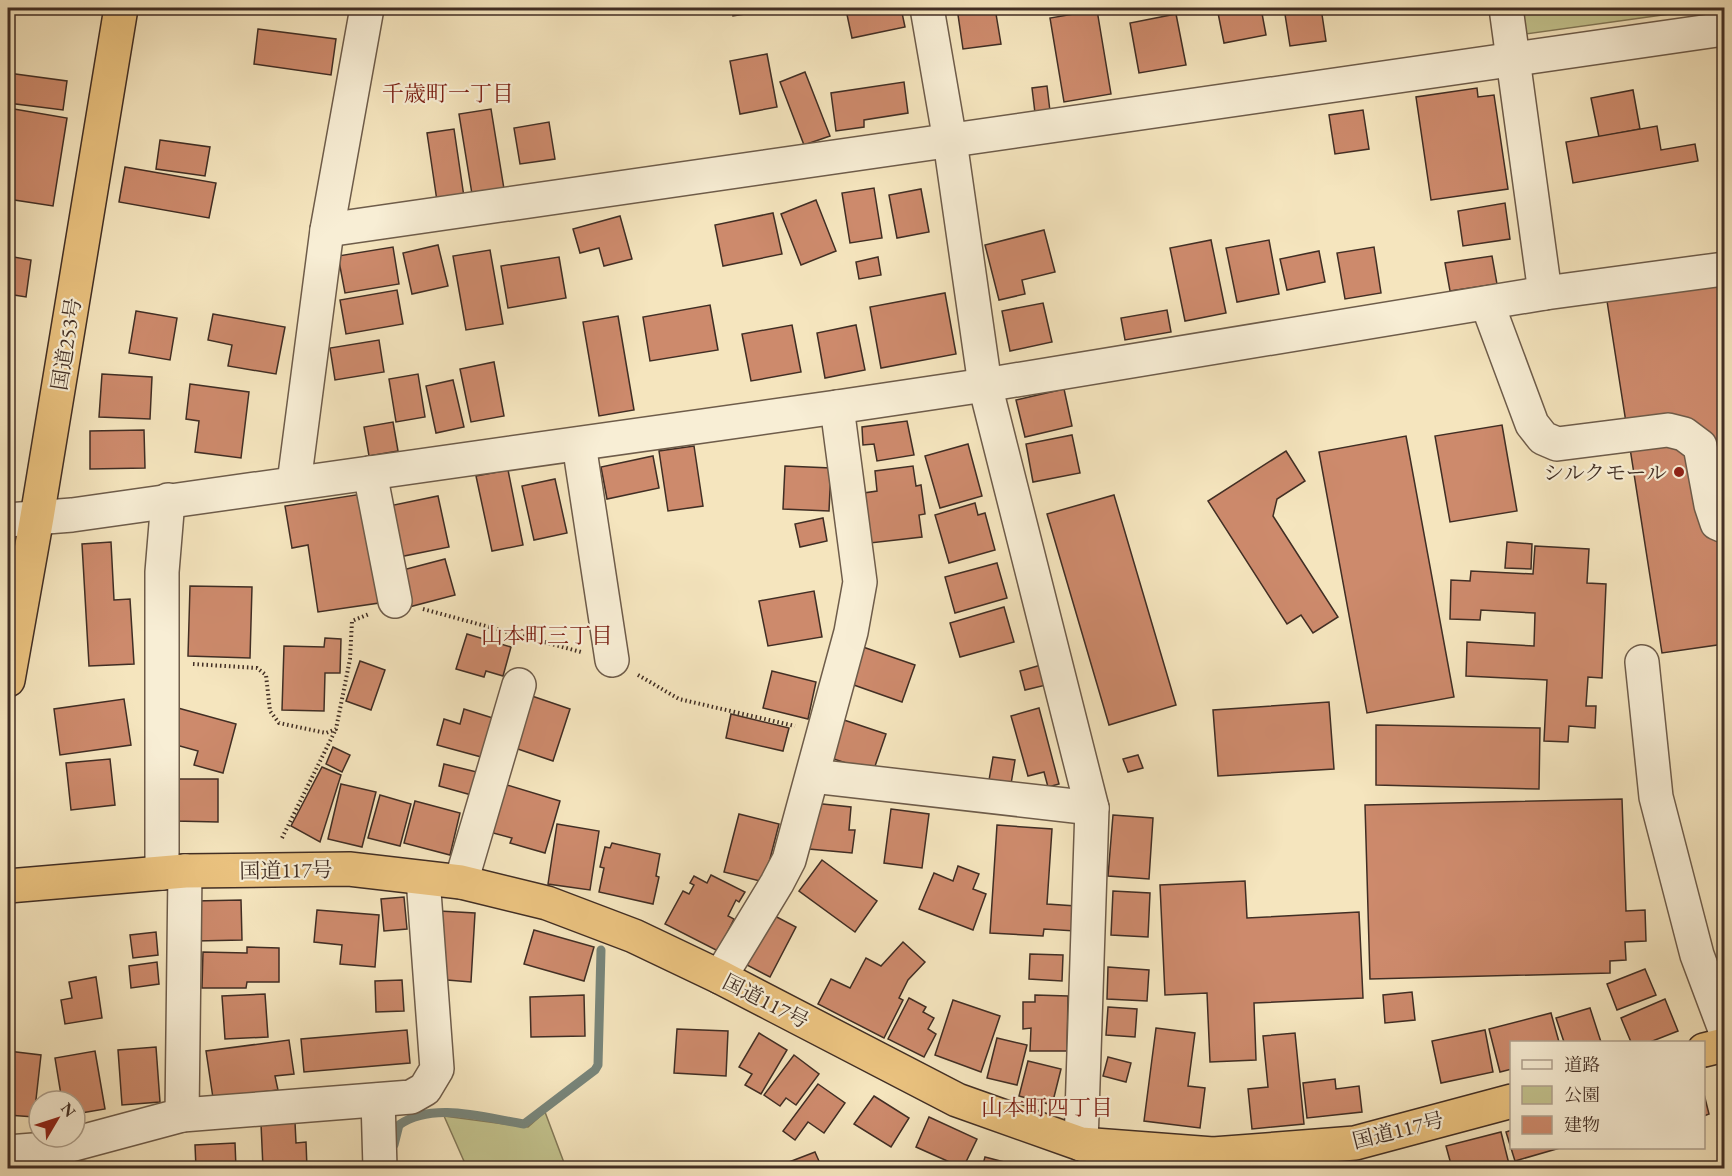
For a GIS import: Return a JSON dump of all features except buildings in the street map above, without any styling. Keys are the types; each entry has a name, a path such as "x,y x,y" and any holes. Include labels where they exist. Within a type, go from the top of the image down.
{"highway":[{"name":"国道253号","path":"8,680 22,519 121,8"},
{"name":"国道117号","path":"8,886 173,872 349,869 461,882 547,903 634,936 720,977 957,1100 1081,1144 1213,1154 1355,1143 1510,1102"},
{"path":"1705,1050 1725,1045"}],"street":[{"path":"294,483 327,230 367,8"},
{"path":"927,8 950,141 985,385 1092,808 1081,1144"},
{"path":"1506,8 1545,293"},
{"path":"327,230 1725,29"},
{"path":"22,519 72,515 837,408 1545,293 1725,269"},
{"path":"1487,303 1532,424 1542,438 1557,444 1668,430 1684,435 1700,446 1711,505 1717,523 1725,526"},
{"path":"720,977 789,860 851,632 860,582 837,408"},
{"path":"579,444 612,660"},
{"path":"370,473 395,601"},
{"path":"168,500 162,572 162,661 182,1114"},
{"path":"1642,662 1656,797 1697,955 1725,1027"},
{"path":"461,882 519,685"},
{"path":"813,776 1092,808"},
{"path":"8,1152 60,1158 182,1114 411,1097 425,1089 437,1069 423,878"},
{"path":"378,1100 380,1168"}],"path":[{"path":"267,870 336,729 350,659 352,621 395,601 612,660 679,699 824,733"},
{"path":"162,661 257,668 266,675 270,711 279,723 326,733 336,729"}],"green space":[{"path":"1523,8 1713,8 1526,34"},
{"path":"545,1112 566,1168 467,1168 444,1116 528,1127"}],"waterway":[{"path":"394,1145 399,1125 427,1114 460,1113 524,1124 595,1070 598,1065 601,950"}],"place":[{"name":"シルクモール","path":"1679,472"}],"district":[{"name":"千歳町一丁目","path":"448,93"},
{"name":"山本町三丁目","path":"547,635"},
{"name":"山本町四丁目","path":"1047,1107"}]}
